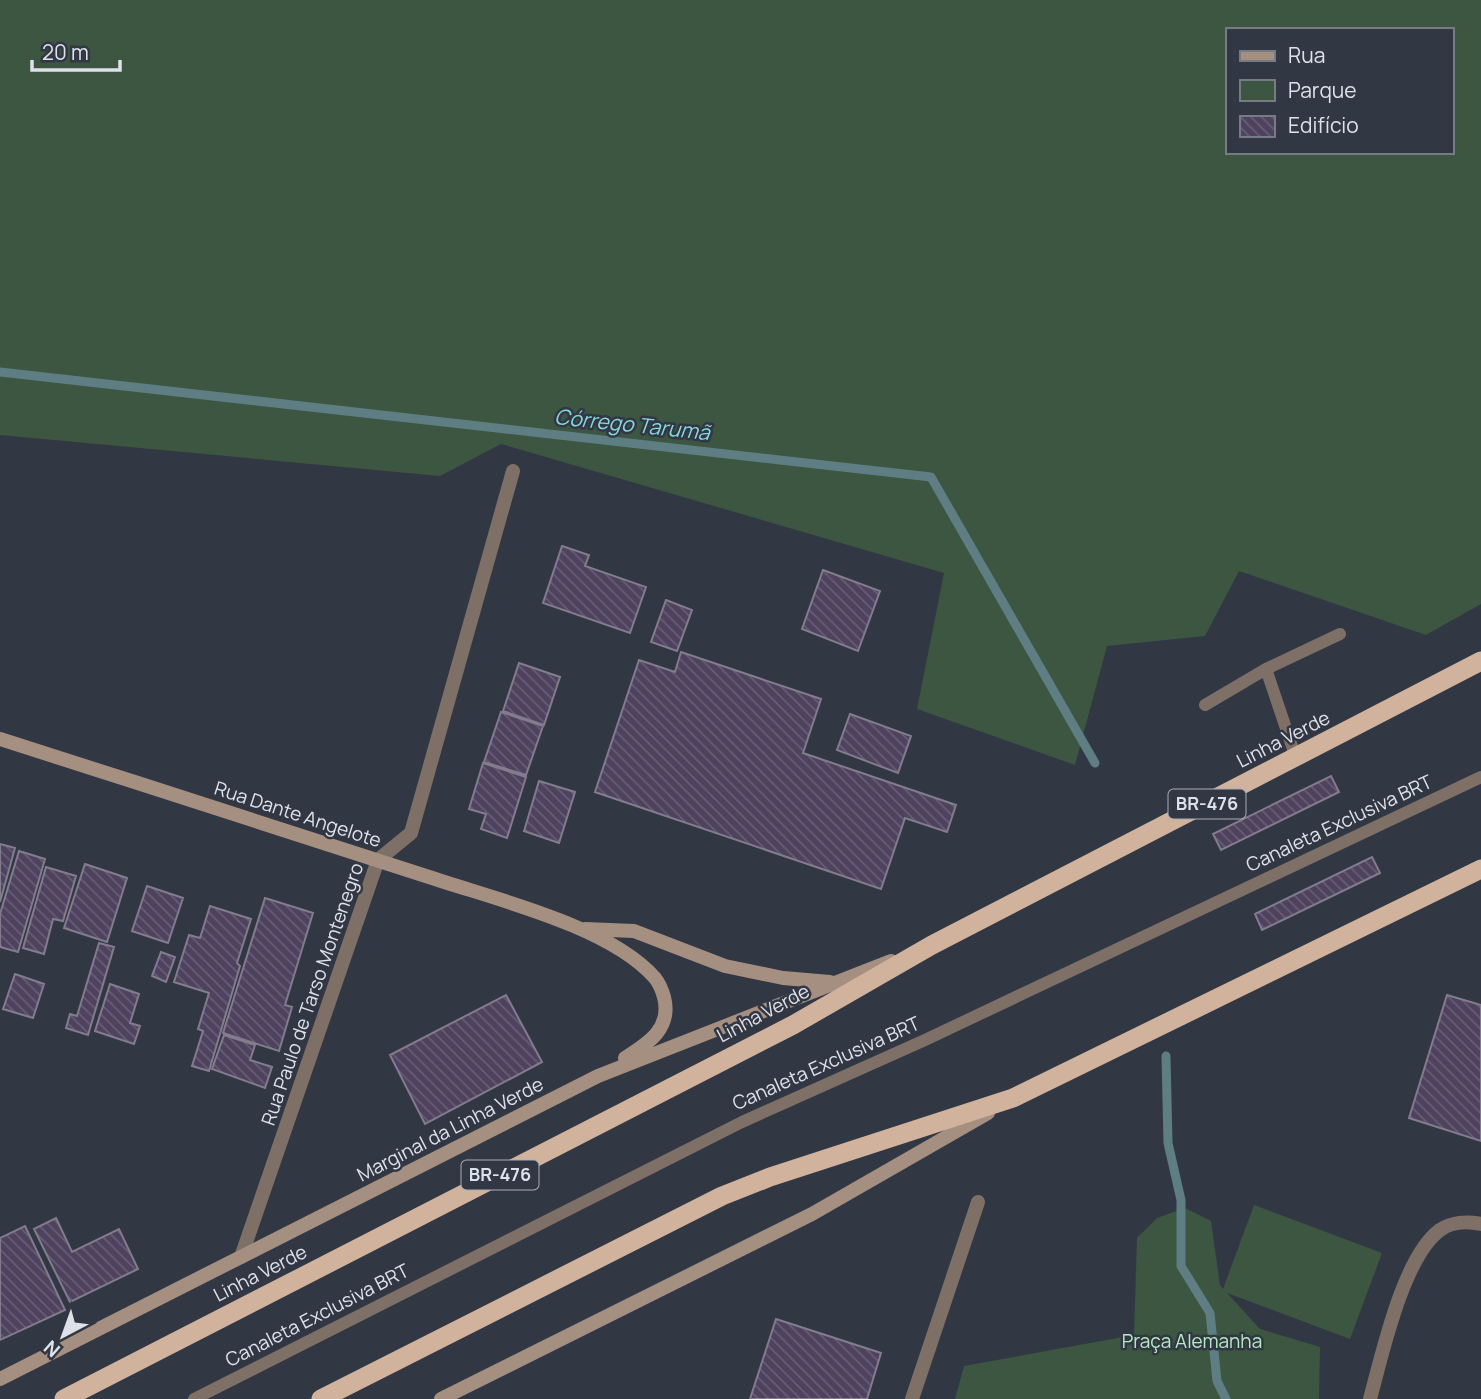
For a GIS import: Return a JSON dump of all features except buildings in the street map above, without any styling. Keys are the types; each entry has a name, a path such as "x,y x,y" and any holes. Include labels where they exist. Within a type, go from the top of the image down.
{"highway":[{"name":"Linha Verde","path":"64,1399 793,1025 932,945 1481,662"},
{"path":"321,1399 722,1196 770,1177 1013,1098 1481,869"}],"main road":[{"name":"Rua Dante Angelote","path":"0,739 584,929 626,954 656,979 662,991 666,1016 663,1025 648,1044 598,1076"},
{"name":"Rua Dante Angelote","path":"584,929 634,931 725,966 783,978 834,982"},
{"name":"Marginal da Linha Verde","path":"0,1379 598,1076 932,945"},
{"path":"441,1399 812,1214 1013,1098"}],"street":[{"name":"Rua Paulo de Tarso Montenegro","path":"241,1257 378,860 411,833 513,471"},
{"path":"912,1399 978,1202"},
{"path":"1370,1399 1404,1287 1428,1242 1440,1230 1455,1223 1481,1224"}],"lane":[{"path":"1205,705 1266,669 1340,634"},
{"path":"1266,669 1296,758"},
{"name":"Canaleta Exclusiva BRT","path":"194,1399 742,1122 925,1040 1481,777"}],"green space":[{"path":"0,0 1481,0 1481,604 1426,635 1239,571 1205,636 1107,646 1075,765 917,709 944,573 501,444 440,476 0,435"},
{"name":"Praça Alemanha","path":"1254,1205 1382,1253 1350,1339 1227,1293 1260,1329 1320,1347 1319,1399 955,1399 964,1366 1134,1335 1137,1238 1157,1218 1185,1208 1211,1221 1220,1285 1223,1289"}],"waterway":[{"name":"Córrego Tarumã","path":"0,372 931,477 1095,763"},
{"name":"Córrego Tarumã","path":"1166,1056 1168,1143 1181,1200 1181,1266 1210,1313 1217,1381 1226,1399"}]}
